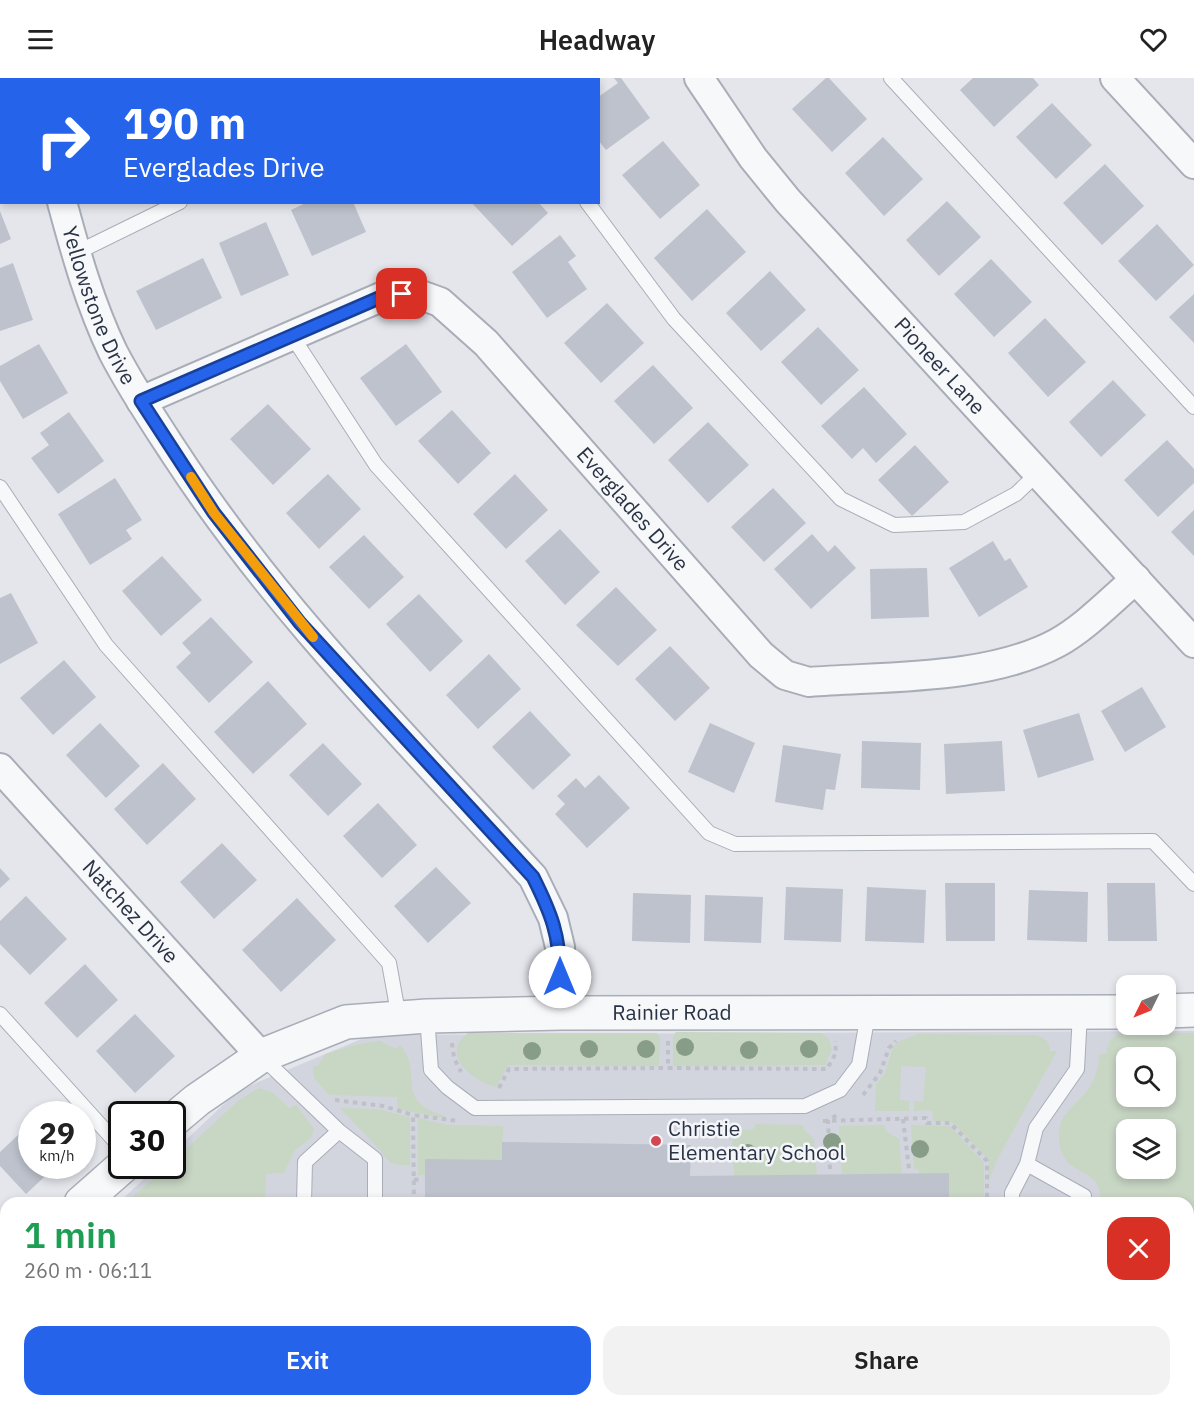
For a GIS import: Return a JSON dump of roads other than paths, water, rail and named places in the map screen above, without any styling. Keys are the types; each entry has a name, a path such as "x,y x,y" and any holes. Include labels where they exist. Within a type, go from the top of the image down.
{"street":[{"path":"1115,78 1194,165"},
{"name":"Pioneer Lane","path":"706,80 753,158 788,201 1194,643"},
{"name":"Yellowstone Drive","path":"63,204 85,285 113,351 141,401 214,513 300,623 533,877 553,918 560,947 561,1013"},
{"name":"Everglades Drive","path":"141,401 388,294 415,293 440,302 486,343 761,655 785,675 809,682 978,669 1021,659 1059,642 1136,579"},
{"name":"Natchez Drive","path":"0,768 261,1056"},
{"path":"1176,1011 1194,1010"},
{"name":"Rainier Road","path":"186,1109 261,1056 346,1022 413,1017 561,1013 1116,1012"},
{"path":"88,1197 108,1179"}],"lane":[{"path":"891,78 1194,407"},
{"path":"76,253 176,204"},
{"path":"588,204 674,319 841,499 894,525 964,522 1016,494 1038,473"},
{"path":"292,336 376,465 709,833 735,844 1153,841 1194,884"},
{"path":"0,487 106,645 388,963 413,1017 431,1070 447,1088 475,1108 805,1106 840,1090 859,1065 868,1014"},
{"path":"1012,1197 1028,1164 1036,1128 1077,1069 1080,1013"},
{"path":"0,1014 108,1134"},
{"path":"261,1056 339,1131 375,1159 375,1197"},
{"path":"304,1197 305,1161 339,1131"},
{"path":"1028,1164 1084,1197"}],"place":[{"name":"Christie Elementary School","path":"656,1141"}]}
